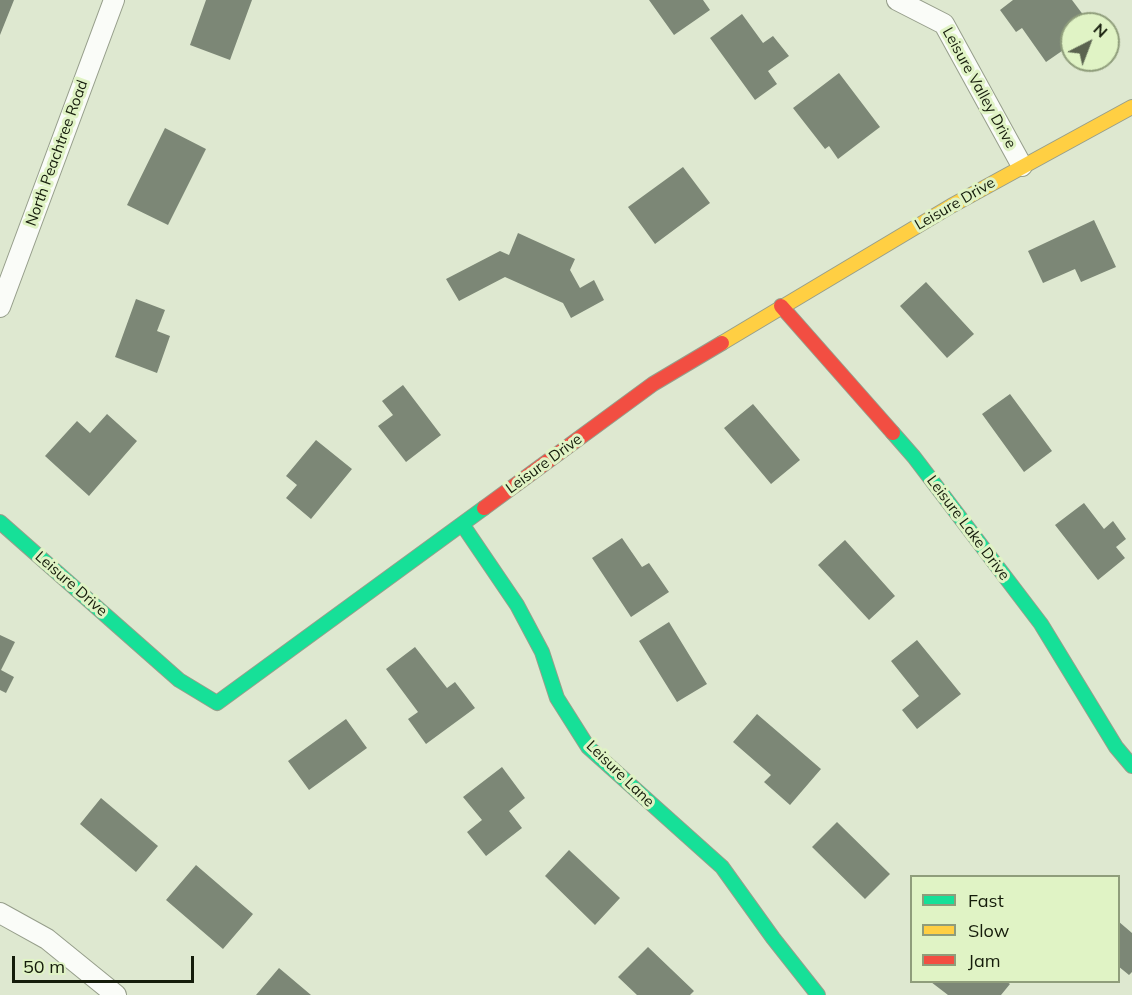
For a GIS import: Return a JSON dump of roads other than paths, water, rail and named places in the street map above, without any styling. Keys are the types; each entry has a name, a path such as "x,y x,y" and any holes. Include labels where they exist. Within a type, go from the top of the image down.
{"street":[{"name":"North Peachtree Road","path":"0,305 114,0"},
{"name":"Leisure Valley Drive","path":"897,0 944,24 1022,166"},
{"name":"Leisure Drive","path":"0,522 179,680 217,703 653,384 781,306 1022,166 1132,107"},
{"name":"Leisure Lake Drive","path":"781,306 914,457 1041,624 1116,747 1132,766"},
{"name":"Leisure Lane","path":"462,524 517,604 542,652 557,698 588,747 722,867 818,995"},
{"path":"0,913 47,939 116,995"}]}
